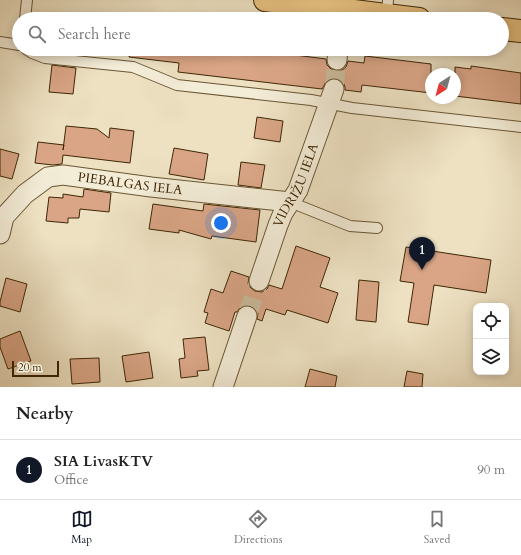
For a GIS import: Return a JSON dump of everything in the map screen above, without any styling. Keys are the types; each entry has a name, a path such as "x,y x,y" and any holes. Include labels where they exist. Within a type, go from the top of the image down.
{"highway":[{"path":"270,0 349,10 388,8 399,12"},
{"path":"509,30 521,31"}],"street":[{"name":"VIDRIŽU IELA","path":"259,281 283,213 298,190 331,96"},
{"name":"PIEBALGAS IELA","path":"1,222 25,194 48,177 63,175 151,187 290,202"},
{"path":"223,387 247,316"}],"lane":[{"path":"25,12 27,0"},
{"path":"0,42 12,43"},
{"path":"40,56 45,58 133,67 177,85 311,100 331,96 352,108 521,127"},
{"path":"290,202 350,226 377,228"}],"building":[{"path":"129,56 303,56 326,59 327,65 336,71 342,70 346,67 348,61 364,63 365,56 431,64 431,68 425,68 425,92 362,85 361,92 345,90 343,82 332,78 327,80 322,89 178,72 179,63"},
{"path":"52,65 76,68 73,94 49,92"},
{"path":"471,66 521,73 521,104 461,97 461,68 455,67 471,69"},
{"path":"257,117 283,121 280,142 254,138"},
{"path":"66,126 97,129 109,138 110,128 134,131 130,163 63,155 62,164 53,165 35,163 38,142 64,145"},
{"path":"174,148 208,154 204,180 169,174"},
{"path":"0,149 19,154 12,179 0,176"},
{"path":"241,162 265,165 261,188 238,185"},
{"path":"84,189 111,193 109,212 80,209 79,218 68,218 68,223 46,221 49,197 63,198 63,194 83,197"},
{"path":"153,204 203,211 204,204 260,210 256,242 212,236 211,239 179,230 179,233 149,229"},
{"path":"296,246 330,258 320,287 338,293 328,323 287,310 285,315 266,309 262,321 257,319 258,313 255,308 245,305 235,312 229,331 205,323 208,313 204,312 211,289 223,293 231,271 249,277 248,284 255,291 262,292 267,289 269,285 282,289"},
{"path":"406,247 491,260 486,293 434,285 428,325 408,322 414,283 400,281"},
{"path":"6,278 27,284 20,312 0,306"},
{"path":"359,280 379,282 376,322 356,320"},
{"path":"20,331 31,361 8,369 0,347 0,339"},
{"path":"205,337 209,370 197,371 198,376 181,378 179,359 185,358 183,339"},
{"path":"149,352 153,378 126,382 122,356"},
{"path":"99,358 100,382 72,384 70,359"},
{"path":"310,369 337,376 335,387 305,387"},
{"path":"407,371 423,374 422,387 404,387"}],"tunnel":[{"path":"334,89 337,60"},
{"path":"247,316 259,281"}],"place":[{"name":"SIA LivasKTV","path":"422,270"}]}
